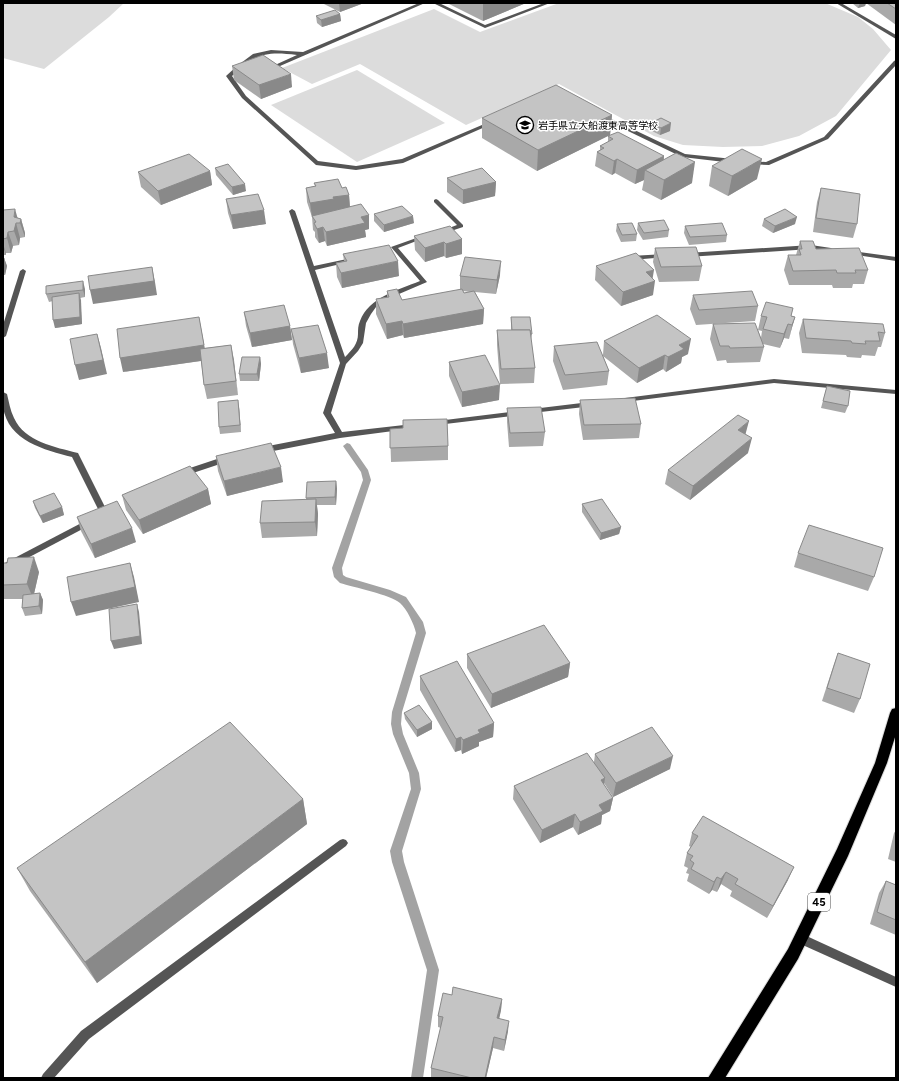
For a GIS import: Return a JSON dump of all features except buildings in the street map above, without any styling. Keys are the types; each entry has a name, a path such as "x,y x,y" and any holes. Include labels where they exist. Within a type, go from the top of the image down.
{"highway":[{"name":"45","path":"716,1078 793,954 843,852 879,770 896,713"}],"street":[{"path":"278,65 423,3"},
{"path":"435,3 485,27 548,3"},
{"path":"838,3 896,37"},
{"path":"303,54 277,51 255,54 243,61 229,76 244,97 316,163 356,168 403,161 498,120"},
{"path":"745,162 767,164 826,138 896,62"},
{"path":"598,115 684,156 737,161"},
{"path":"436,201 461,226 439,233"},
{"path":"292,211 343,364"},
{"path":"396,249 394,247 431,235"},
{"path":"679,255 811,247 896,259"},
{"path":"388,251 396,249"},
{"path":"340,435 327,413 343,364 361,340 362,322 369,310 384,298 424,282 396,249"},
{"path":"624,258 671,256"},
{"path":"311,269 358,258"},
{"path":"3,336 22,271"},
{"path":"616,401 774,381 896,392"},
{"path":"3,394 11,421 25,436 45,447 74,454 108,511 3,568"},
{"path":"258,450 340,435 601,403"},
{"path":"178,475 236,456"},
{"path":"47,1078 85,1036 344,843"},
{"path":"800,938 896,982"}],"shaded area":[{"path":"3,3 124,3 109,17 44,69 3,58"},
{"path":"559,3 825,3 858,17 873,29 891,50 836,116 799,136 762,146 723,147 683,145 654,136 559,84 466,125 360,64 312,84 282,68 434,9 480,32"},
{"path":"357,70 445,123 357,162 271,105"}],"waterway":[{"path":"347,446 365,472 367,480 337,568 339,577 343,580 387,593 403,600 418,622 421,633 397,712 396,724 398,734 414,773 416,789 396,851 398,862 433,970 417,1078"}],"place":[{"name":"岩手県立大船渡東高等学校","path":"525,125"}]}
